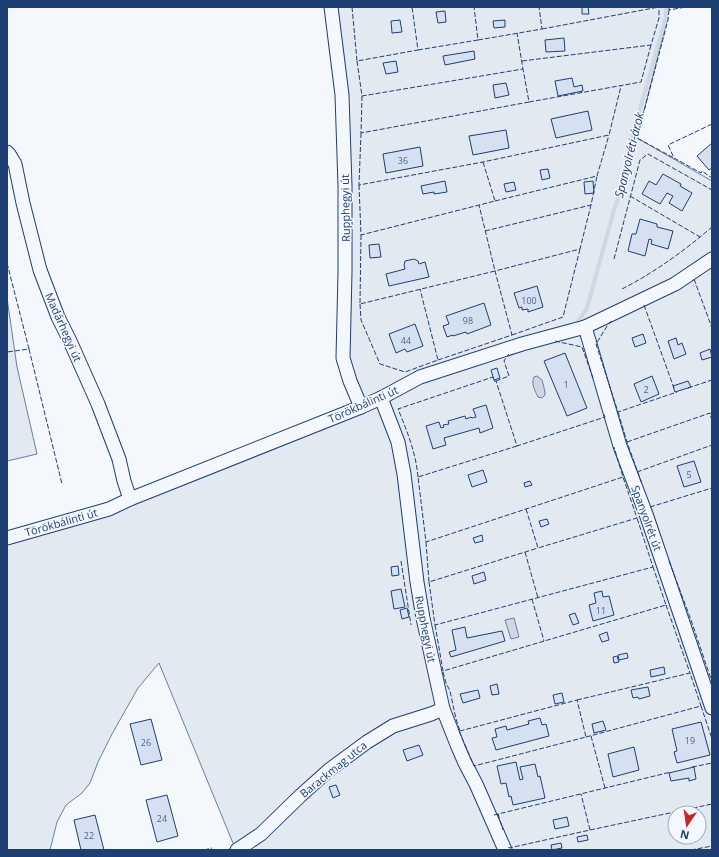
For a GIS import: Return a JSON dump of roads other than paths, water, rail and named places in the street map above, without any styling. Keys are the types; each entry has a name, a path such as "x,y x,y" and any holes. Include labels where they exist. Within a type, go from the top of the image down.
{"street":[{"name":"Rupphegyi út","path":"331,7 342,95 346,258 343,358 350,381 361,406"},
{"name":"Madárhegyi út","path":"7,152 15,164 22,203 40,270 58,317 98,404 119,460 130,499"},
{"name":"Törökbálinti út","path":"7,538 109,509 130,499 300,432 380,398 425,375 522,344 584,327 675,284 712,259"},
{"name":"Spanyolrét út","path":"584,327 620,446 646,514 712,708"},
{"name":"Rupphegyi út","path":"380,398 398,442 404,474 417,582 442,709 505,850"},
{"name":"Barackmag utca","path":"237,850 261,834 329,770 367,742 393,726 442,709"}],"waterway":[{"name":"Spanyolréti-árok","path":"577,323 587,308 614,210 623,185 631,141 666,17 666,7"}]}
